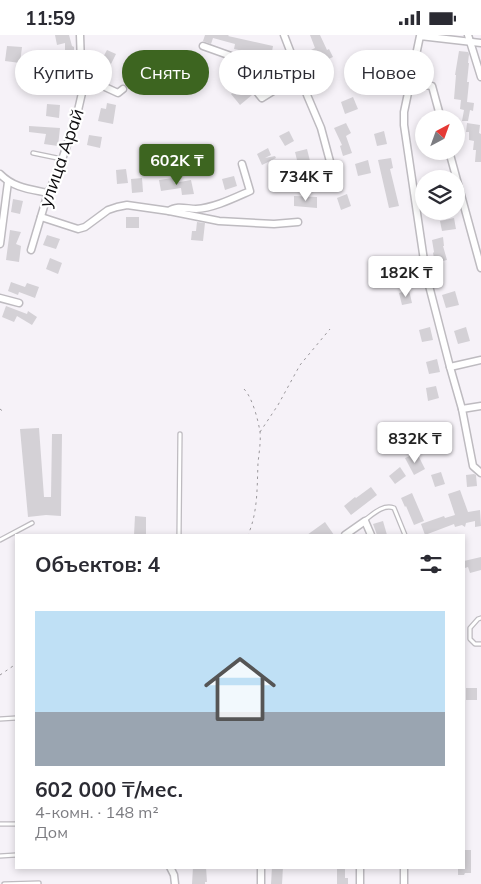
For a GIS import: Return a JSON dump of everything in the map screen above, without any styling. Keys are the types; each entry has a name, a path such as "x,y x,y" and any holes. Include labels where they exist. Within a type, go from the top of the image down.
{"street":[{"name":"улица Арай","path":"80,35 80,50"},
{"path":"284,35 290,50"},
{"path":"417,50 420,35 469,38 481,43"},
{"path":"469,38 481,77"},
{"path":"203,46 219,52"},
{"path":"434,94 438,110"},
{"name":"улица Арай","path":"31,250 48,193 57,174 76,119 82,95"},
{"path":"306,95 321,128 335,180"},
{"path":"408,95 404,112 404,125 426,274 462,409 473,466 481,473"},
{"path":"451,160 481,268"},
{"path":"169,211 174,208 198,209 224,202 250,191 242,164"},
{"path":"0,174 8,182 23,188 48,193"},
{"path":"0,244 8,182"},
{"path":"41,217 78,229 85,227 108,210 127,205 219,221 274,224 298,222"},
{"path":"0,298 19,303"},
{"path":"450,367 481,360"},
{"path":"462,409 481,406"},
{"path":"346,534 365,521 370,534"},
{"path":"171,869 176,884"},
{"path":"261,869 261,884"},
{"path":"360,869 360,884"},
{"path":"404,869 404,884"}],"lane":[{"path":"33,153 62,159"},
{"path":"179,534 180,434"},
{"path":"365,521 384,507 389,506 394,508 405,534"},
{"path":"0,540 32,523"},
{"path":"481,618 470,628 470,639 475,644 481,644"},
{"path":"0,719 15,718"},
{"path":"0,824 15,824"},
{"path":"0,856 15,855"},
{"path":"4,884 39,883"}],"path":[{"path":"260,432 278,405 300,365 330,329"},
{"path":"244,389 248,393 260,432 256,510 248,534"},
{"path":"0,409 6,413"},
{"path":"0,675 15,665"}],"building":[{"path":"55,35 69,35 74,50 65,50 65,43 57,45"},
{"path":"205,35 229,35 273,46 272,50 239,50 234,49 235,44 213,38 211,44 203,41"},
{"path":"310,35 320,35 327,50 311,50 315,48"},
{"path":"7,46 22,47 22,50 15,50 15,62 5,61"},
{"path":"459,51 468,52 467,82 469,82 467,102 474,103 473,111 470,110 468,121 465,121 465,110 460,109 461,100 454,99"},
{"path":"112,52 116,54 112,62"},
{"path":"232,95 252,95 240,105"},
{"path":"353,97 358,109 345,114 341,102"},
{"path":"107,103 116,105 113,124 98,121 101,108 106,109"},
{"path":"47,104 60,105 59,118 46,116"},
{"path":"346,123 351,133 346,136 352,153 343,156 340,146 342,145 334,128"},
{"path":"467,123 480,125 481,162 475,162 476,150 473,150 474,141 469,140 469,132 466,132"},
{"path":"29,126 60,128 58,146 44,144 46,134 29,132"},
{"path":"289,131 294,141 285,146 279,136"},
{"path":"384,131 387,144 377,146 374,134"},
{"path":"89,135 102,137 100,148 87,145"},
{"path":"157,144 158,162 148,163 146,145"},
{"path":"268,148 271,155 265,158 275,156 276,158 262,165 257,154"},
{"path":"307,149 312,169 317,168 319,182 307,184 303,163 298,164 295,152"},
{"path":"391,158 393,168 390,169 399,206 389,208 378,160"},
{"path":"368,160 371,173 358,176 355,164"},
{"path":"126,169 128,183 117,184 116,170"},
{"path":"234,176 237,186 225,190 222,179"},
{"path":"142,178 143,192 132,193 131,179"},
{"path":"173,178 174,183 191,180 194,194 182,195 181,188 161,191 159,180"},
{"path":"347,194 351,206 341,210 337,198"},
{"path":"294,196 317,197 317,208 294,206"},
{"path":"13,199 23,201 20,214 11,212"},
{"path":"126,217 139,217 139,228 126,228"},
{"path":"454,220 456,229 442,231 440,221"},
{"path":"197,222 205,223 203,241 191,240 192,231 196,231"},
{"path":"10,230 21,232 16,244 21,246 19,262 6,260"},
{"path":"47,235 60,239 56,249 43,245"},
{"path":"443,237 443,246 447,260 435,263 432,240"},
{"path":"50,258 62,263 58,274 46,269"},
{"path":"11,282 25,287 27,283 39,287 35,298 19,292 18,295 8,291"},
{"path":"409,290 412,303 402,305 399,293"},
{"path":"455,291 459,305 446,308 442,295"},
{"path":"6,306 27,314 28,311 37,317 32,325 17,316 14,322 2,317"},
{"path":"430,327 433,340 422,342 419,330"},
{"path":"466,327 470,341 458,344 454,331"},
{"path":"437,359 440,372 429,374 426,362"},
{"path":"436,386 439,398 428,401 426,388"},
{"path":"39,428 44,497 51,497 52,434 62,434 61,516 28,517 20,429"},
{"path":"417,453 425,469 414,475 405,458"},
{"path":"400,467 406,476 395,484 389,476"},
{"path":"441,472 445,484 435,487 431,475"},
{"path":"466,475 476,475 477,486 467,487"},
{"path":"371,487 377,495 351,515 344,506"},
{"path":"460,490 468,512 480,510 481,526 475,527 475,521 466,523 465,527 462,525 455,527 454,524 425,534 421,524 444,516 445,518 455,515 448,494"},
{"path":"412,493 424,521 414,525 401,498"},
{"path":"135,516 146,517 146,534 134,534"},
{"path":"383,521 387,534 377,534 373,524"},
{"path":"325,522 333,534 308,534"},
{"path":"481,557 481,570 470,573 468,567 465,568 465,561"},
{"path":"466,688 477,688 477,700 466,700"},
{"path":"465,850 471,850 471,873 458,875 458,869 465,869"},
{"path":"193,869 206,869 207,882 205,884 192,884"},
{"path":"272,869 283,869 282,884 271,884"},
{"path":"337,869 345,869 345,878 348,878 348,884 337,884"}]}
